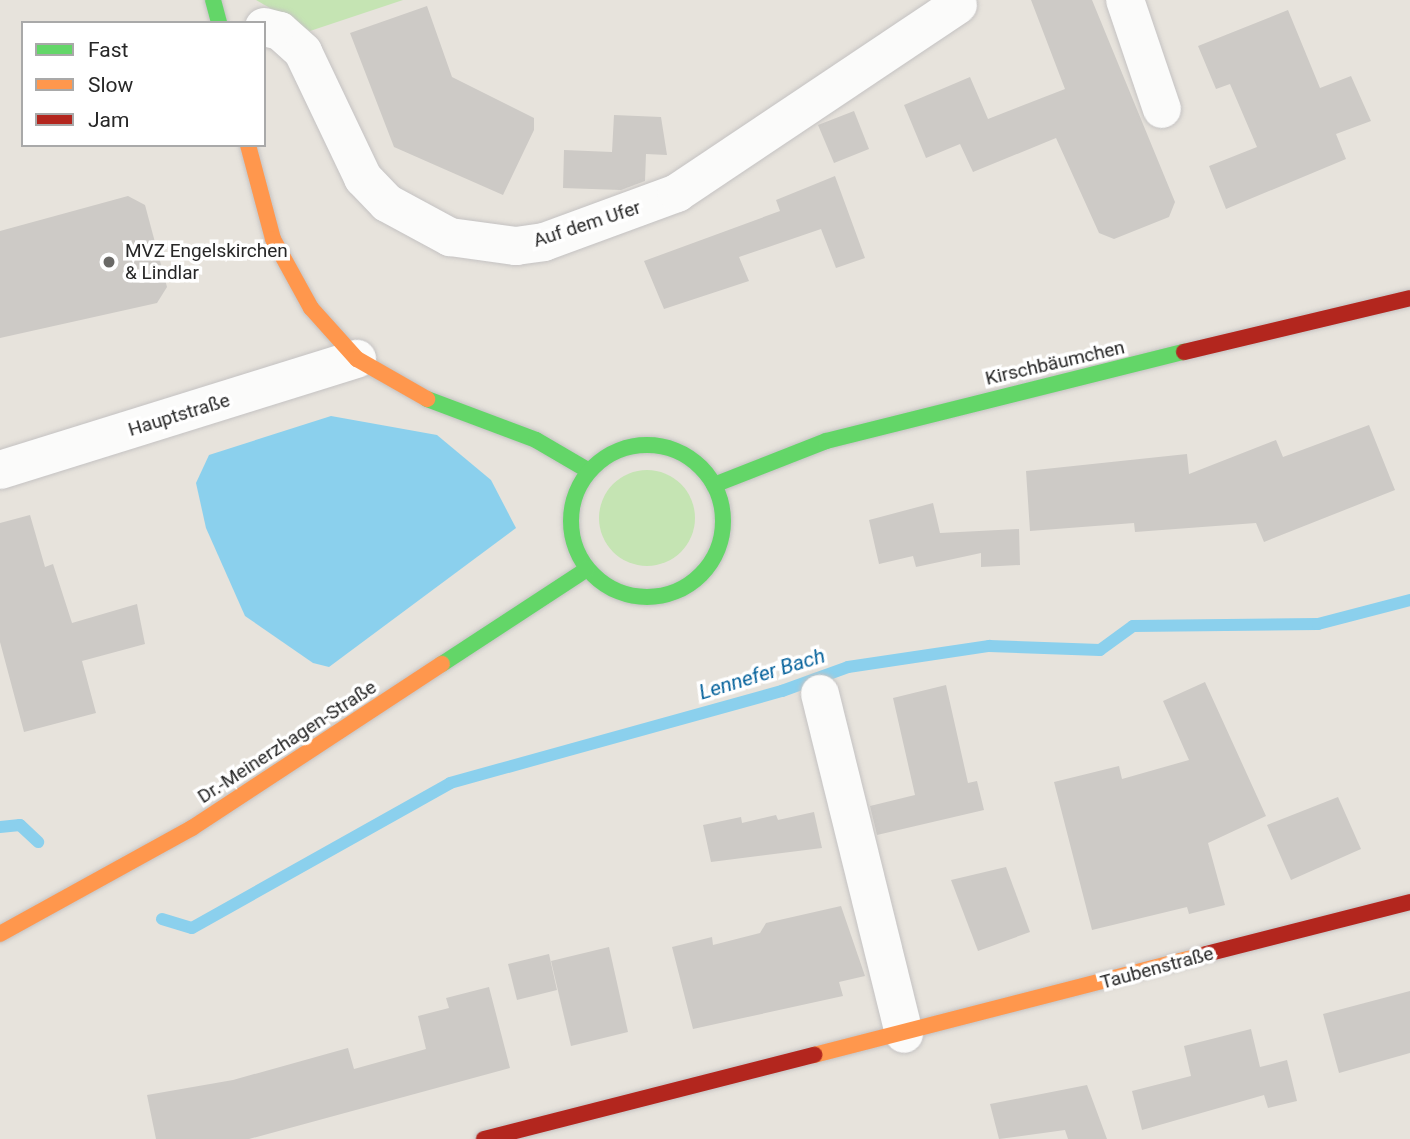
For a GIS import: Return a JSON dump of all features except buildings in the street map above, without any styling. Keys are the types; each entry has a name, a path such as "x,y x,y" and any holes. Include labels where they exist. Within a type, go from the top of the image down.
{"main road":[{"path":"213,0 218,21"},
{"path":"249,147 273,239 312,308 357,359 434,403 536,440 589,471"},
{"name":"Kirschbäumchen","path":"714,485 827,441 915,416 1410,298"},
{"path":"650,446 670,448 696,463 714,485 723,528 717,550 689,585 668,594 624,593 587,569 575,546 570,520 575,493 589,471 612,453 650,446"},
{"name":"Dr.-Meinerzhagen-Straße","path":"0,933 192,828 587,569"},
{"name":"Taubenstraße","path":"484,1139 904,1034 1410,902"}],"street":[{"path":"1125,0 1162,109"},
{"name":"Auf dem Ufer","path":"266,28 280,31 303,51 363,178 387,203 450,237 516,246 544,242 677,192 958,5"},
{"name":"Hauptstraße","path":"0,470 357,359"},
{"path":"820,694 904,1034"}],"green space":[{"path":"256,0 403,0 310,31"},
{"path":"647,470 665,474 681,484 691,500 695,518 691,536 681,552 665,562 647,566 629,562 613,552 603,536 599,518 603,500 613,484 629,474"}],"water":[{"path":"331,416 437,435 491,480 516,528 329,667 313,663 245,616 206,528 196,483 209,455"}],"waterway":[{"name":"Lennefer Bach","path":"162,919 192,928 450,783 782,691 848,667 989,646 1100,650 1133,626 1318,624 1410,600"},
{"name":"Lennefer Bach","path":"0,827 20,825 38,842"}],"traffic: fast":[{"path":"213,0 218,21"},
{"path":"714,485 826,441 1184,352"},
{"path":"427,399 536,440 589,471"},
{"path":"647,445 676,451 700,468 717,492 723,521 717,550 700,574 676,591 647,597 618,591 594,574 577,550 571,521 577,492 594,468 618,451 647,445"},
{"path":"442,664 587,569"}],"traffic: slow":[{"path":"249,147 273,239 311,308 357,359 427,399"},
{"path":"0,934 192,828 442,664"},
{"path":"814,1055 1206,954"}],"traffic: jam":[{"path":"1184,352 1410,298"},
{"path":"1206,954 1410,902"},
{"path":"484,1139 814,1055"}],"place":[{"name":"MVZ Engelskirchen & Lindlar","path":"109,262"}]}
